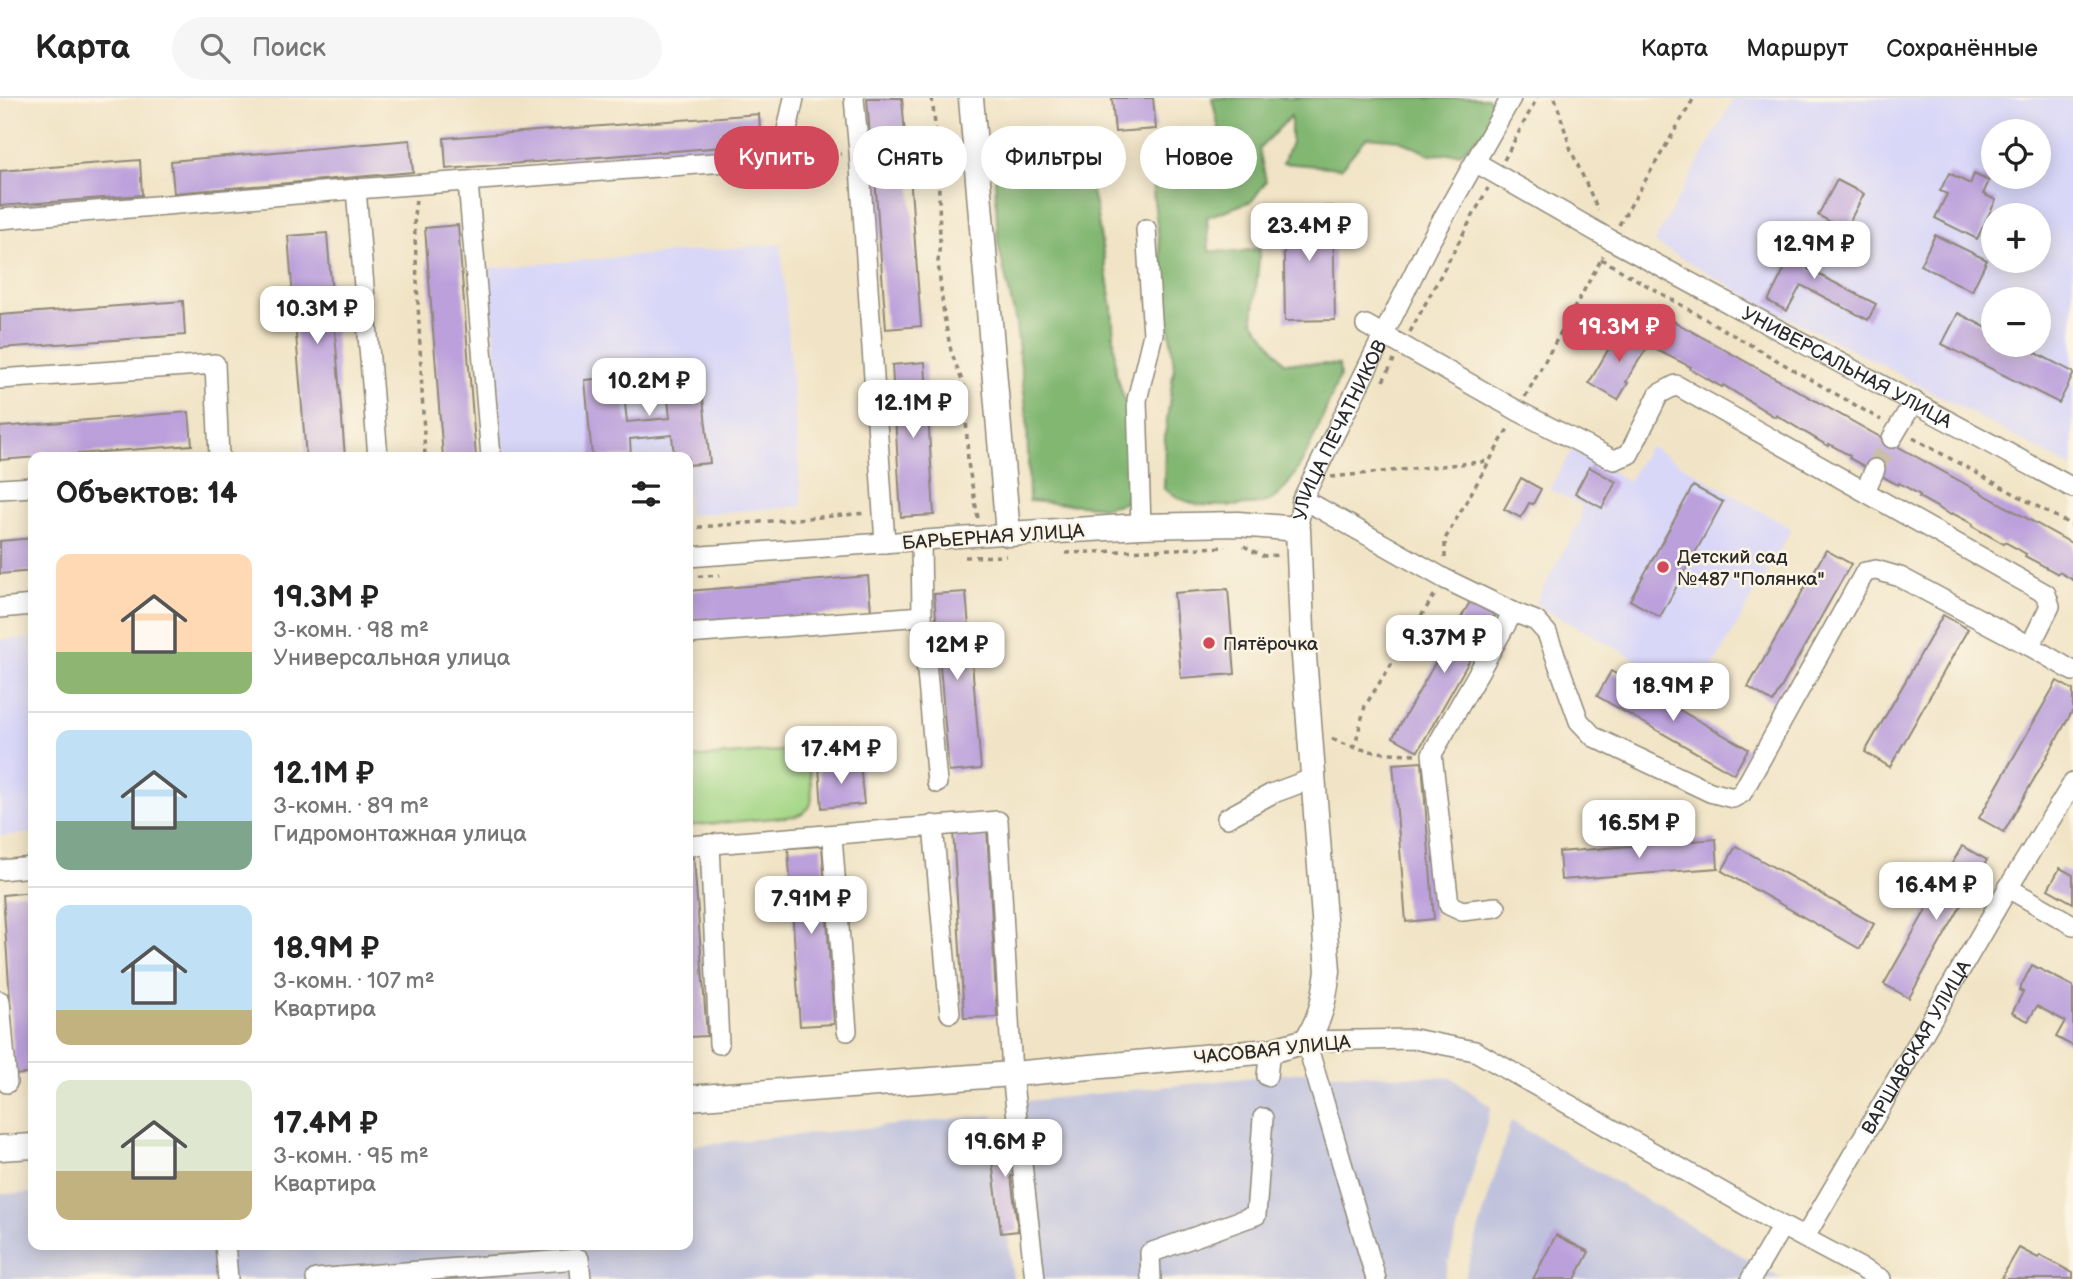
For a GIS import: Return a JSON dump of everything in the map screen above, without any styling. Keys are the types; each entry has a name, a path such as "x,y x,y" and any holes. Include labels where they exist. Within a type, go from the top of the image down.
{"main road":[{"path":"971,98 1012,545"},
{"name":"БАРЬЕРНАЯ УЛИЦА","path":"1012,545 1141,526 1238,524 1298,541"},
{"name":"УЛИЦА ПЕЧАТНИКОВ","path":"1298,541 1328,971 1318,1024 1306,1041"},
{"name":"ЧАСОВАЯ УЛИЦА","path":"693,1098 1012,1074 1270,1051 1306,1041"},
{"path":"0,1148 28,1146"}],"street":[{"path":"0,219 356,189 781,158 794,98"},
{"path":"854,98 885,543"},
{"name":"УЛИЦА ПЕЧАТНИКОВ","path":"1298,541 1375,329 1420,241 1475,162 1511,98"},
{"name":"УНИВЕРСАЛЬНАЯ УЛИЦА","path":"1475,162 1611,240 2073,488"},
{"path":"468,181 491,452"},
{"path":"356,189 378,452"},
{"path":"1141,526 1137,400 1153,334 1146,229"},
{"path":"1375,329 1518,411 1614,460 1629,454 1659,394 1676,385 2046,594 2050,607 2030,646"},
{"path":"0,379 215,364 219,452"},
{"path":"1895,434 1914,401"},
{"path":"1865,491 1875,469"},
{"path":"0,489 28,487"},
{"path":"1311,504 1445,579 1536,621 1547,633 1579,721 1594,737 1710,792 1733,798 1742,793 1864,572 1876,570 1900,578 2073,671"},
{"name":"БАРЬЕРНАЯ УЛИЦА","path":"693,557 981,536 1012,545"},
{"path":"921,540 922,617 937,783"},
{"path":"0,608 28,605"},
{"path":"1496,907 1462,911 1449,905 1432,754 1513,612"},
{"path":"693,634 922,617"},
{"path":"1227,818 1271,794 1314,778"},
{"name":"ВАРШАВСКАЯ УЛИЦА","path":"1805,1237 2008,888 2073,783"},
{"path":"693,846 998,821 1012,1074 1035,1279"},
{"path":"933,825 950,1013"},
{"path":"832,836 847,1031"},
{"path":"710,844 719,1044"},
{"path":"0,870 28,867"},
{"path":"2008,888 2073,925"},
{"path":"0,1001 7,1083"},
{"name":"ЧАСОВАЯ УЛИЦА","path":"1306,1041 1414,1039 1475,1051 1782,1226 1881,1279"},
{"path":"1306,1041 1376,1279"},
{"path":"1267,1076 1270,1051"},
{"path":"1152,1279 1150,1253 1255,1215 1263,1118"},
{"path":"1751,1279 1782,1226"},
{"path":"226,1250 228,1279"},
{"path":"316,1279 579,1259 580,1279"}],"path":[{"path":"932,98 938,151 938,262 941,289 951,351 965,389 968,463 981,536"},
{"path":"1383,380 1537,98"},
{"path":"1555,98 1571,149 1611,240"},
{"path":"1354,749 1365,706 1445,579 1445,539 1611,240 1694,98"},
{"path":"414,215 425,452"},
{"path":"1601,259 1895,434 2073,526"},
{"path":"1331,477 1489,461"},
{"path":"1311,504 1338,465"},
{"path":"693,528 883,512"},
{"path":"1056,554 1245,546 1262,556 1298,541"},
{"path":"962,557 1012,545"},
{"path":"693,577 729,574"},
{"path":"1322,734 1354,749 1379,753 1432,754"}],"shaded area":[{"path":"1734,98 2073,98 2073,468 1886,367 1769,308 1654,242"},
{"path":"781,244 802,506 693,515 693,452 504,452 489,268"},
{"name":"Детский сад №487 \"Полянка\"","path":"1649,446 1792,529 1698,693 1535,604 1580,521 1582,506 1549,489 1573,450 1628,481"},
{"path":"28,638 28,833 0,836 0,640"},
{"path":"1302,1072 1452,1078 1491,1107 1444,1279 1037,1279 1019,1102"},
{"path":"993,1115 1013,1279 0,1279 0,1194 28,1193 28,1250 693,1250 693,1145"},
{"path":"1511,1121 1782,1279 1464,1279"}],"green space":[{"path":"1212,98 1487,98 1495,105 1487,129 1460,153 1430,155 1400,140 1367,137 1341,168 1283,163 1291,142 1291,116 1259,149 1266,181 1252,201 1207,217 1209,251 1238,252 1260,248 1253,320 1284,362 1339,365 1340,376 1312,442 1293,477 1273,499 1253,505 1196,504 1164,489 1165,435 1174,367 1153,189 1257,189 1257,126 1218,126"},
{"path":"996,189 1091,189 1112,308 1116,373 1126,405 1130,438 1130,479 1125,503 1106,507 1029,501 1027,416 1015,318 998,243"},
{"path":"793,750 807,760 812,797 810,806 796,816 693,826 693,758"}],"building":[{"path":"867,98 902,98 904,126 869,126"},
{"path":"1112,98 1153,98 1156,126 1140,126 1140,130 1126,131 1126,126 1114,126"},
{"path":"759,114 760,126 714,126 714,148 446,169 444,138"},
{"path":"410,140 413,172 174,193 171,161"},
{"path":"140,160 142,195 0,206 0,171"},
{"path":"1949,173 1970,184 1974,174 1981,177 1981,189 1985,189 1983,194 1996,200 1995,203 1981,203 1981,231 1977,239 1935,218 1947,194 1940,191"},
{"path":"1837,180 1864,194 1845,230 1818,215"},
{"path":"876,189 911,189 921,326 886,329"},
{"path":"1333,206 1335,320 1285,321 1283,207"},
{"path":"458,225 476,452 443,452 425,228"},
{"path":"1805,229 1824,239 1808,269 1876,304 1868,320 1801,285 1787,311 1768,301"},
{"path":"327,233 345,452 306,452 288,236"},
{"path":"1935,235 1981,257 1981,272 1972,291 1920,265"},
{"path":"183,301 185,335 0,348 0,315"},
{"path":"1958,313 1981,325 1981,357 2044,357 2073,372 2073,375 2059,403 1942,344"},
{"path":"1668,318 1882,438 1884,435 1899,443 1897,446 2073,544 2073,580 2025,556 2026,554 2016,548 2005,542 2004,544 1952,513 1951,515 1899,483 1898,485 1829,444 1828,446 1723,385 1722,387 1690,369 1691,367 1649,346"},
{"path":"1620,329 1649,345 1618,400 1589,383"},
{"path":"925,362 934,515 901,517 892,365"},
{"path":"700,370 710,463 693,465 693,452 674,452 672,435 630,439 631,452 592,452 585,380 622,377 627,422 670,418 665,373"},
{"path":"189,412 192,445 102,452 28,452 28,458 0,460 0,427"},
{"path":"1589,467 1616,482 1602,508 1575,493"},
{"path":"1521,478 1541,489 1521,518 1504,509"},
{"path":"1693,486 1723,502 1660,617 1630,600"},
{"path":"28,538 28,571 0,574 0,541"},
{"path":"1826,550 1851,564 1773,702 1748,687"},
{"path":"868,576 871,611 693,625 693,591"},
{"path":"1228,589 1235,674 1181,678 1174,593"},
{"path":"966,592 981,769 949,772 934,594"},
{"path":"1471,600 1496,614 1418,751 1393,737"},
{"path":"1943,615 1968,629 1890,767 1865,752"},
{"path":"1611,671 1748,749 1734,774 1597,696"},
{"path":"2057,681 2073,690 2073,710 2004,832 1979,818"},
{"path":"1422,762 1434,919 1406,922 1393,764"},
{"path":"860,764 864,804 822,808 819,767"},
{"path":"987,828 997,1017 964,1018 953,830"},
{"path":"1716,839 1718,868 1561,880 1559,852"},
{"path":"822,846 834,1024 800,1026 788,848"},
{"path":"1736,846 1874,924 1860,949 1722,871"},
{"path":"1962,846 1987,860 1909,998 1884,984"},
{"path":"693,858 694,858 707,1036 693,1037"},
{"path":"2060,868 2073,875 2073,903 2048,889"},
{"path":"28,892 28,1074 15,1075 3,895"},
{"path":"2032,965 2073,986 2073,1046 2056,1037 2065,1021 2037,1006 2028,1021 2012,1013 2023,992 2019,990"},
{"path":"1014,1134 1019,1175 1011,1176 1018,1231 1001,1233 989,1137"},
{"path":"1556,1235 1589,1252 1575,1279 1533,1279"},
{"path":"2019,1248 2038,1258 2040,1255 2073,1273 2073,1279 2001,1279"}],"tunnel":[{"path":"1875,469 1892,438"}],"place":[{"name":"Детский сад №487 \"Полянка\"","path":"1663,567"},
{"name":"Пятёрочка","path":"1209,643"}]}
